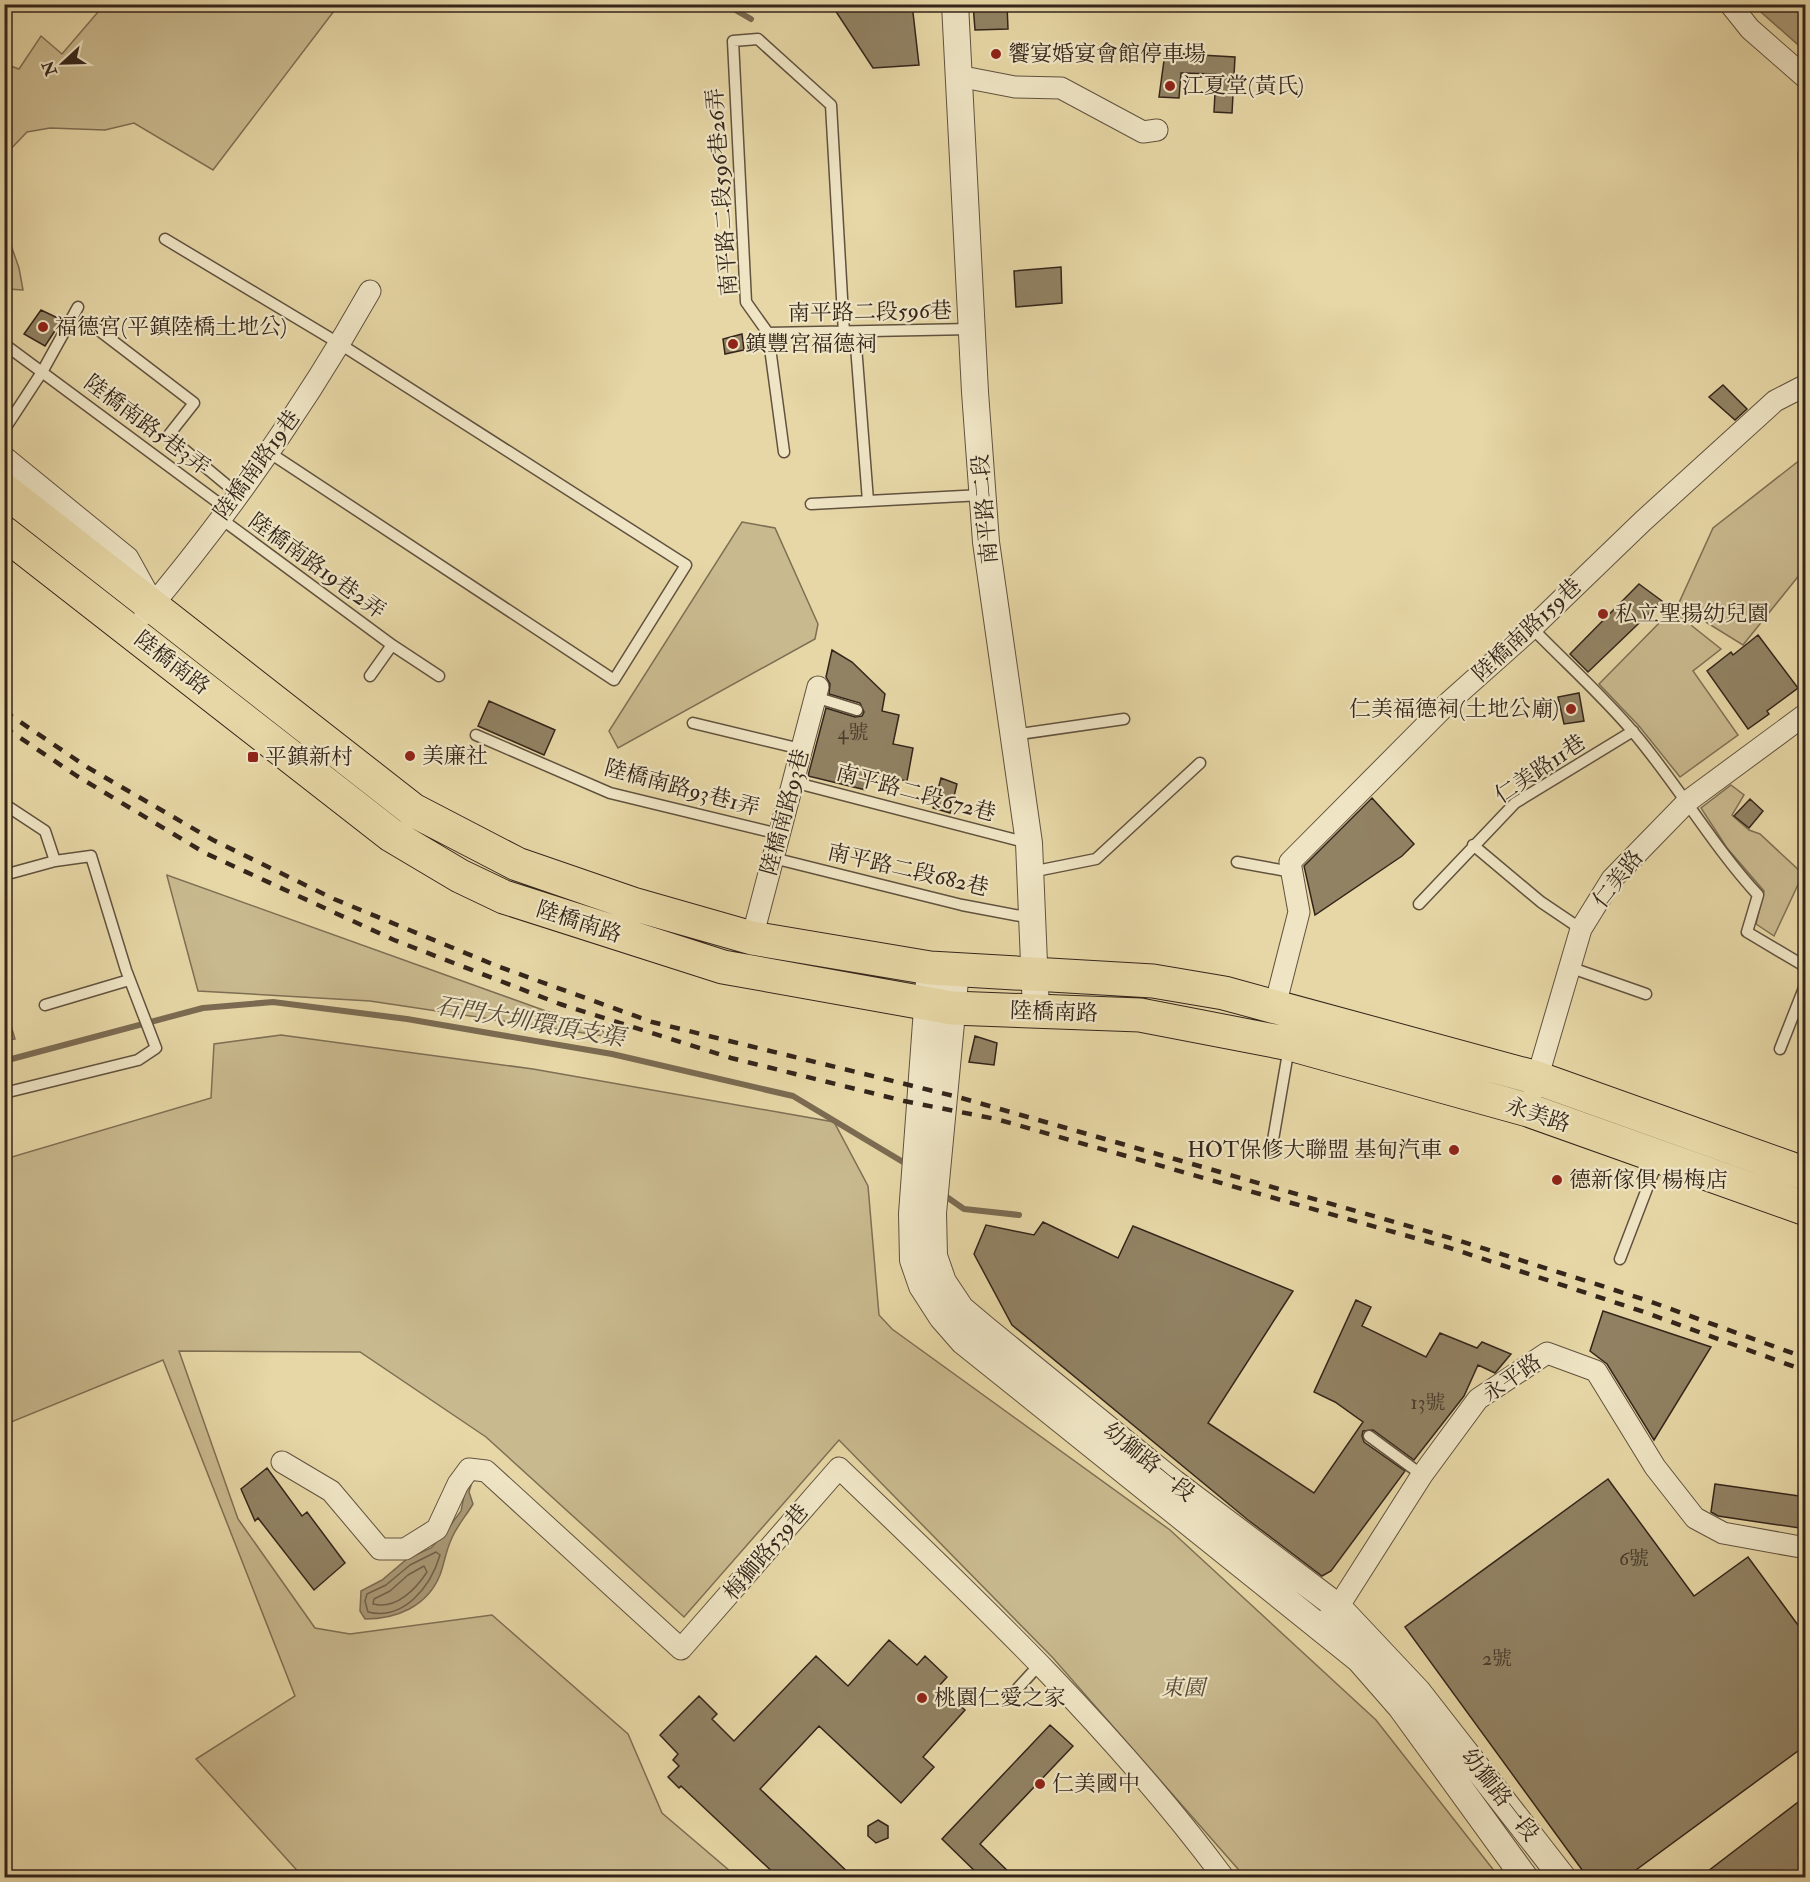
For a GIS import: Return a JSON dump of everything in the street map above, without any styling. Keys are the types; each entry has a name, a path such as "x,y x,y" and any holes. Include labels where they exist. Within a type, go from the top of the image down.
{"main road":[{"name":"陸橋南路","path":"12,495 153,605 326,732 413,810 482,848 517,864 633,904 752,938 943,969 1153,981 1224,993 1275,1006"},
{"name":"陸橋南路","path":"4,533 391,835 504,897 723,967 939,1006 1140,1015 1277,1041"},
{"name":"永美路","path":"1275,1006 1537,1078 1806,1209"},
{"name":"永美路","path":"1277,1041 1528,1110 1806,1174"}],"street":[{"name":"南平路二段","path":"955,4 971,329 982,495 986,542 1029,843 1034,918 1036,1011"},
{"path":"1730,4 1750,29 1806,78"},
{"path":"958,76 1015,87 1061,88 1143,132 1157,130"},
{"name":"陸橋南路19巷","path":"131,631 270,453 340,344 370,291"},
{"name":"陸橋南路159巷","path":"1292,872 1290,862 1449,702 1532,628 1643,520 1767,408 1806,385"},
{"name":"陸橋南路","path":"4,457 128,558 153,605"},
{"name":"陸橋南路93巷","path":"752,938 816,692"},
{"name":"仁美路","path":"1528,1110 1581,929 1612,879 1688,801 1806,714"},
{"path":"1275,1006 1299,912 1292,872"},
{"name":"幼獅路一段","path":"943,969 912,1214 913,1260 922,1286 942,1317 963,1341 1359,1659 1401,1707 1517,1871"},
{"name":"幼獅路一段","path":"939,1006 933,1213 934,1256 943,1282 961,1309 1174,1483 1338,1607 1418,1692 1563,1878"},
{"name":"永平路","path":"1320,1627 1338,1607 1422,1476 1478,1399 1547,1353 1596,1371 1654,1467 1695,1518 1723,1533 1806,1548"},
{"name":"梅獅路539巷","path":"282,1462 331,1491 380,1549 405,1549 437,1529 458,1484 469,1469 486,1471 681,1649 839,1468 1099,1726 1188,1828 1224,1878"}],"lane":[{"name":"南平路二段596巷26弄","path":"768,333 746,302 733,41 758,39 831,105 849,333"},
{"path":"165,239 340,344 686,565 614,680 270,453"},
{"path":"4,430 42,372 78,307"},
{"path":"92,325 194,403 168,436 229,508"},
{"name":"南平路二段596巷","path":"768,333 971,329"},
{"path":"768,333 784,452"},
{"path":"849,333 867,501"},
{"name":"陸橋南路5巷3弄","path":"4,344 229,508"},
{"path":"811,504 982,495"},
{"name":"陸橋南路19巷2弄","path":"229,508 392,645 439,676"},
{"path":"1532,628 1633,731 1688,801 1725,859 1758,896 1747,932 1806,967"},
{"name":"陸橋南路19巷2弄","path":"370,676 392,645"},
{"path":"816,692 857,710"},
{"path":"1013,735 1124,719"},
{"path":"693,723 801,749"},
{"name":"仁美路11巷","path":"1419,904 1515,803 1633,731"},
{"name":"陸橋南路93巷1弄","path":"477,735 610,793 779,834"},
{"path":"1031,872 1096,859 1200,763"},
{"name":"南平路二段672巷","path":"793,782 1029,843"},
{"path":"4,804 45,831 55,861"},
{"path":"1473,845 1541,902 1581,929"},
{"path":"4,874 55,861 91,856 129,980 156,1048 138,1060 4,1093"},
{"name":"南平路二段682巷","path":"773,858 962,905 1034,918"},
{"path":"1237,862 1292,872"},
{"path":"1569,967 1646,994"},
{"path":"45,1005 129,980"},
{"path":"1780,1048 1806,983"},
{"path":"1273,1140 1277,1041"},
{"path":"1620,1259 1665,1140"},
{"path":"1369,1436 1422,1476"},
{"path":"1018,1688 1040,1665"}],"green space":[{"path":"333,4 334,11 213,170 134,123 105,130 50,128 27,132 5,155 5,64 19,69 41,36 62,54 104,5"},
{"path":"5,228 19,268 23,290 8,289 5,278"},
{"path":"1805,456 1805,568 1743,645 1678,605 1713,528"},
{"path":"742,522 775,528 818,624 815,639 618,748 609,731"},
{"path":"1672,610 1721,649 1693,671 1738,735 1680,777 1639,726 1599,684"},
{"path":"1731,785 1744,795 1732,815 1749,830 1760,834 1803,874 1774,936 1756,924 1764,891 1727,848 1701,808"},
{"path":"167,875 624,1039 370,1001 198,991"},
{"name":"東園","path":"281,1035 533,1069 834,1122 868,1186 879,1315 892,1329 1170,1530 1376,1720 1499,1877 1245,1877 1053,1658 839,1440 684,1617 486,1437 360,1352 179,1351 238,1519 315,1628 350,1634 492,1615 628,1734 662,1813 737,1877 303,1877 196,1759 295,1696 163,1360 4,1425 5,1159 211,1098 214,1044"}],"water":[{"path":"1753,5 1805,5 1805,51"},
{"path":"1805,146 1805,202 1799,177 1798,152"},
{"path":"5,1006 15,1039 4,1041"},
{"path":"467,1481 472,1482 469,1492 473,1504 453,1535 434,1586 419,1603 399,1614 365,1619 360,1611 361,1591 382,1580 407,1559 431,1548 461,1511"}],"building":[{"path":"831,4 912,4 919,65 873,68"},
{"path":"973,4 1007,4 1008,29 975,30"},
{"name":"江夏堂(黃氏)","path":"1165,53 1235,57 1232,113 1214,112 1216,74 1181,73 1179,98 1159,97"},
{"path":"1061,267 1062,303 1016,307 1014,271"},
{"name":"福德宮(平鎮陸橋土地公)","path":"41,310 62,320 45,346 24,334"},
{"name":"鎮豐宮福德祠","path":"742,334 744,350 725,354 723,339"},
{"path":"1723,385 1747,409 1735,420 1709,397"},
{"path":"1639,584 1662,601 1588,672 1570,654"},
{"path":"1758,635 1798,688 1767,711 1769,714 1748,729 1707,671 1731,652 1733,655"},
{"path":"832,650 852,662 885,694 882,711 899,715 893,744 913,748 907,781 869,774 866,790 808,776 826,708 855,717 862,716 864,712 860,703 829,694 830,684 826,677"},
{"name":"仁美福德祠(土地公廟)","path":"1579,693 1584,721 1564,724 1558,697"},
{"path":"489,701 555,730 544,755 478,726"},
{"path":"941,778 957,784 950,813 933,808"},
{"path":"1372,798 1414,844 1402,856 1315,915 1304,866"},
{"path":"1750,799 1763,811 1749,828 1734,816"},
{"path":"975,1036 997,1043 994,1065 969,1062"},
{"path":"1043,1222 1118,1258 1133,1226 1293,1291 1208,1423 1314,1493 1363,1422 1335,1402 1314,1392 1356,1300 1371,1307 1362,1326 1426,1357 1440,1333 1477,1348 1482,1342 1511,1354 1495,1373 1478,1365 1464,1396 1414,1460 1373,1430 1363,1431 1364,1442 1405,1471 1331,1571 1322,1576 1248,1520 1012,1325 974,1254 986,1225 1034,1235"},
{"path":"1603,1311 1711,1347 1654,1440 1607,1364 1590,1351"},
{"path":"267,1468 302,1516 307,1512 345,1563 314,1590 258,1518 255,1521 241,1489"},
{"path":"1608,1479 1694,1596 1748,1557 1806,1636 1806,1745 1625,1878 1588,1878 1405,1627"},
{"path":"1715,1484 1806,1497 1806,1529 1718,1516 1711,1512"},
{"path":"889,1640 917,1665 925,1656 947,1677 939,1686 965,1710 923,1757 934,1767 901,1803 819,1726 760,1789 854,1878 779,1878 681,1786 679,1788 668,1777 679,1766 673,1760 678,1754 660,1735 699,1696 717,1714 712,1719 734,1741 816,1656 848,1686"},
{"path":"1050,1725 1073,1746 980,1844 1015,1878 982,1878 942,1839"},
{"path":"1806,1796 1806,1878 1699,1878"},
{"path":"878,1820 888,1826 888,1838 876,1843 868,1836 868,1826"}],"waterway":[{"path":"725,4 751,19"},
{"name":"石門大圳環頂支渠","path":"4,1061 203,1008 273,1002 407,1019 612,1054 793,1096 908,1165"},
{"name":"石門大圳環頂支渠","path":"941,1193 964,1209 1019,1215"}],"railway":[{"path":"4,711 87,767 213,840 334,899 497,966 652,1022 958,1097 1454,1239 1646,1300 1806,1358"},
{"path":"4,727 77,776 205,853 394,940 560,1004 731,1058 904,1101 996,1119 1450,1248 1644,1312 1806,1371"}],"place":[{"name":"饗宴婚宴會館停車場","path":"996,54"},
{"name":"江夏堂(黃氏)","path":"1170,86"},
{"name":"福德宮(平鎮陸橋土地公)","path":"43,327"},
{"name":"鎮豐宮福德祠","path":"733,344"},
{"name":"私立聖揚幼兒園","path":"1603,614"},
{"name":"仁美福德祠(土地公廟)","path":"1571,709"},
{"name":"美廉社","path":"410,756"},
{"name":"平鎮新村","path":"253,757"},
{"name":"HOT保修大聯盟 基甸汽車","path":"1454,1150"},
{"name":"德新傢俱 楊梅店","path":"1557,1180"},
{"name":"桃園仁愛之家","path":"922,1698"},
{"name":"仁美國中","path":"1040,1784"}]}
